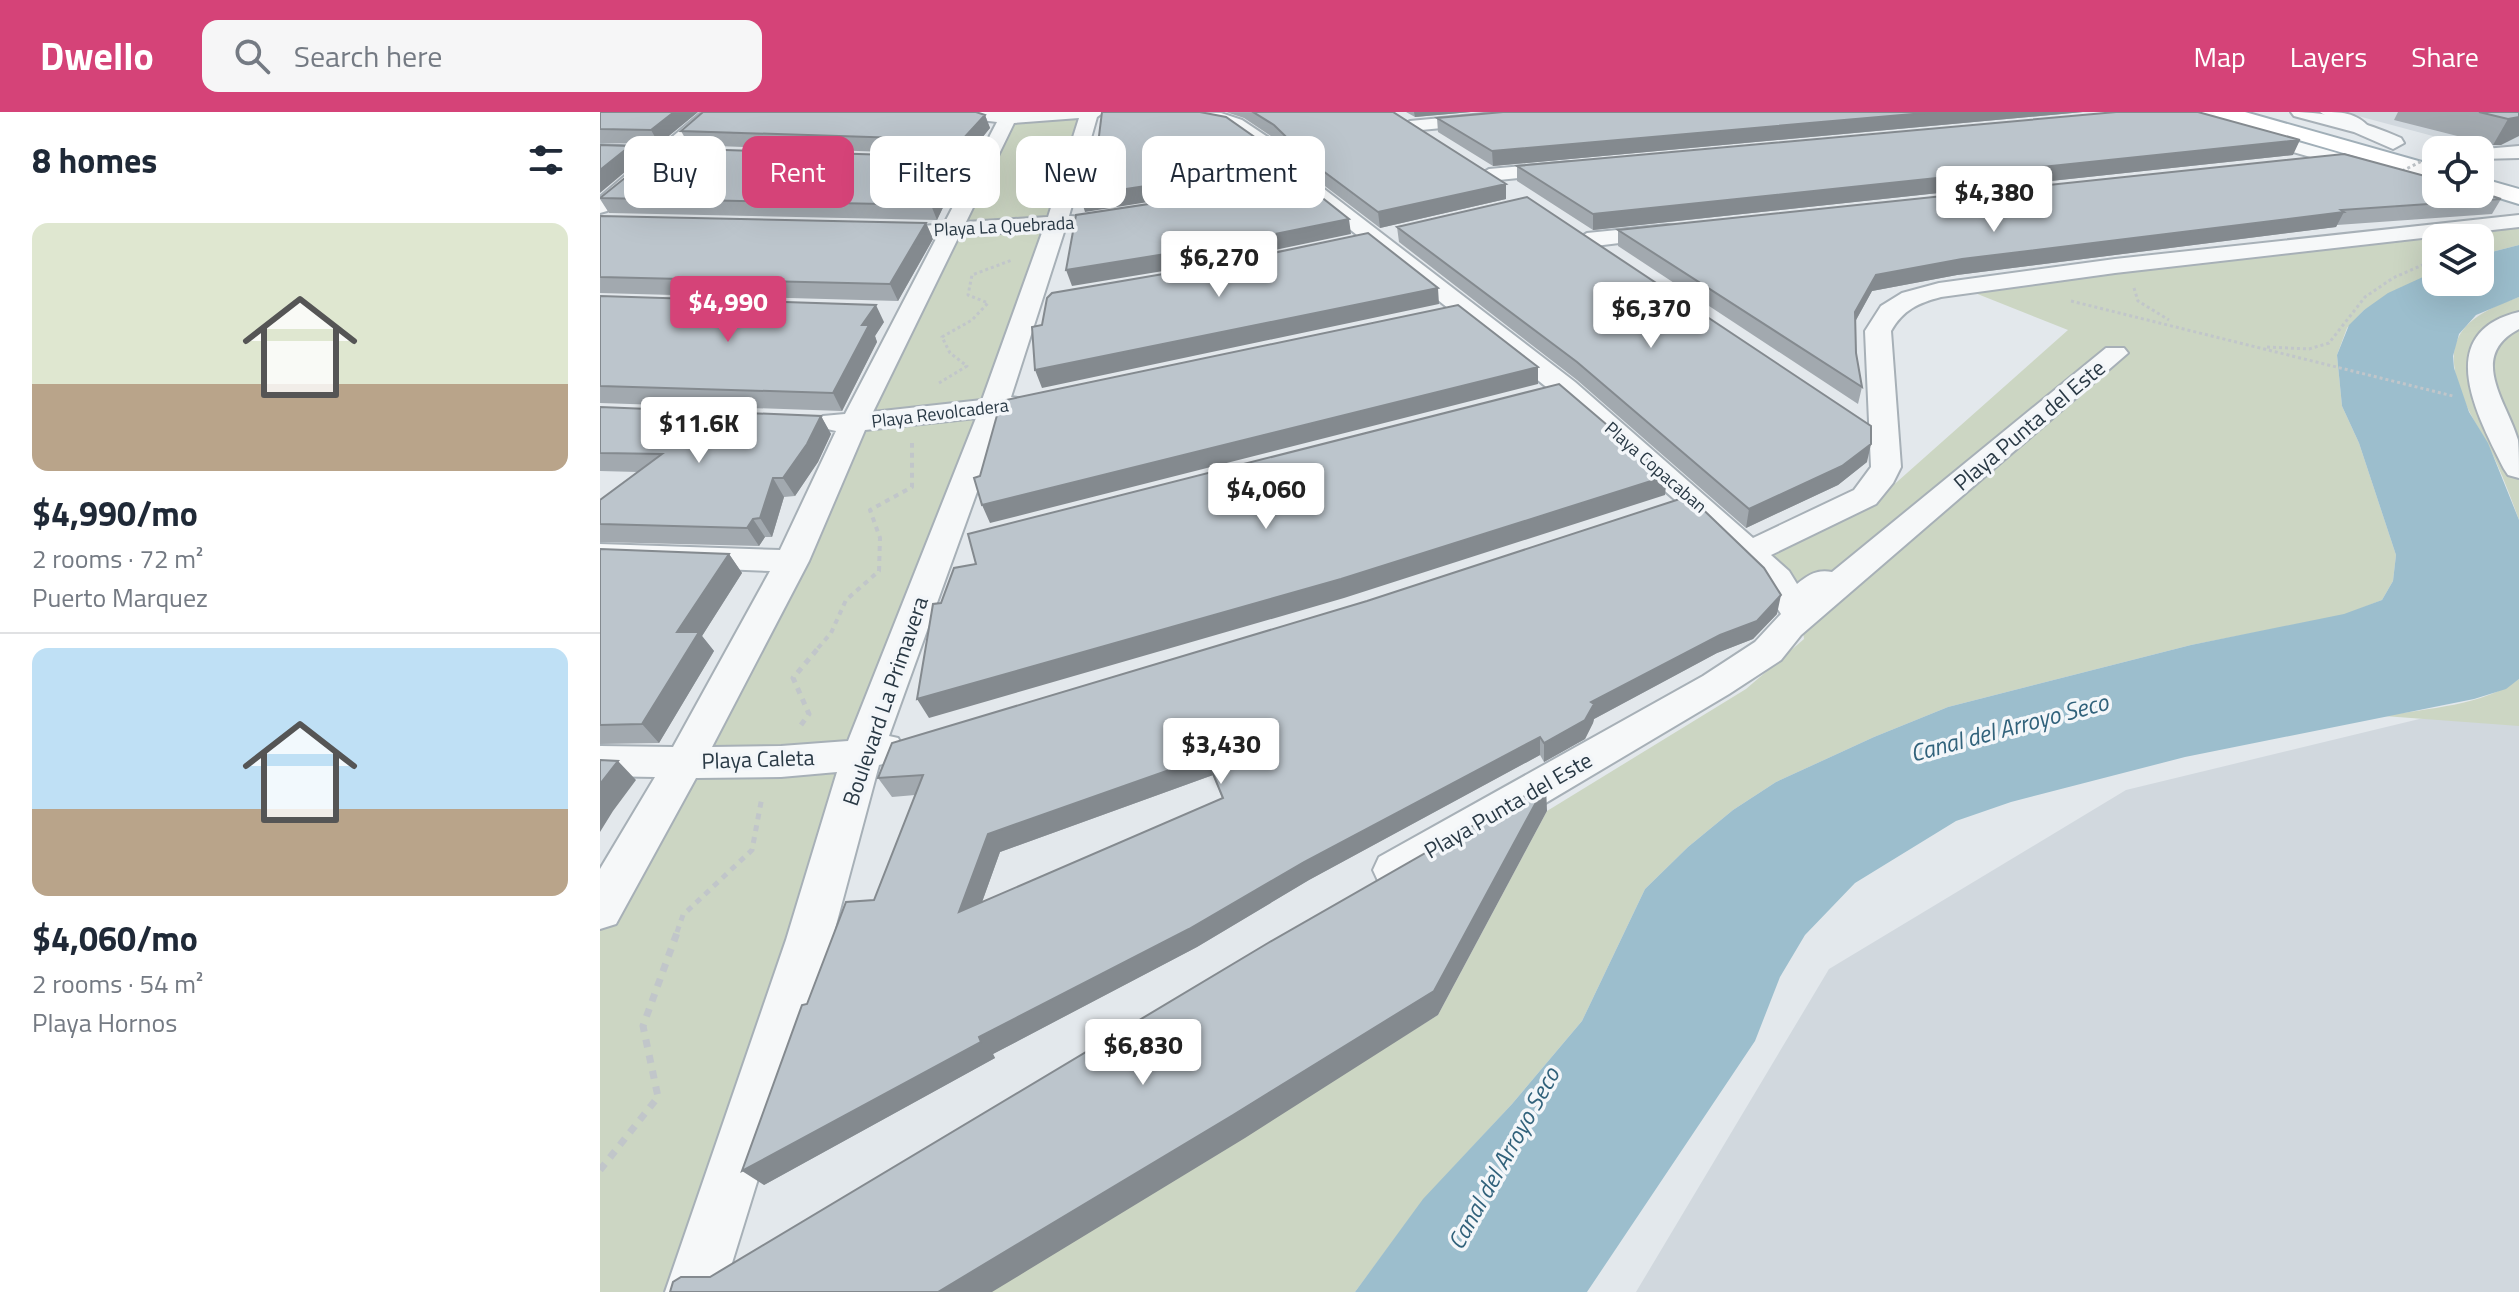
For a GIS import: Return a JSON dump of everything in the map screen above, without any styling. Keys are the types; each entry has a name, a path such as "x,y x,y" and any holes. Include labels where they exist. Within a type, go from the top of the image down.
{"main road":[{"path":"2223,112 2422,169"},
{"path":"2273,112 2422,150"},
{"path":"2494,170 2519,176"},
{"path":"2494,189 2519,197"}],"street":[{"path":"683,136 713,112"},
{"path":"956,112 1008,118 1080,114"},
{"name":"Playa Copacaban","path":"1175,112 1215,117 1236,124 1253,136"},
{"path":"1388,112 1436,143"},
{"path":"1410,126 1562,112"},
{"path":"2168,112 2422,183"},
{"path":"2205,112 2316,138"},
{"path":"2301,112 2361,128 2393,143"},
{"path":"2329,112 2350,119 2361,128"},
{"name":"Boulevard La Primavera","path":"693,1291 809,940 862,755 954,545 993,409 1044,302 1056,225 1080,114"},
{"path":"600,910 685,761 792,561 854,423 897,312 965,231 978,163 1008,118"},
{"path":"600,151 624,152"},
{"path":"2494,153 2519,152"},
{"path":"2291,164 2338,159"},
{"path":"1520,195 1482,171 1581,167"},
{"path":"600,207 624,186"},
{"name":"Playa Copacaban","path":"1325,204 1362,243 1463,310 1565,388 1750,552 1777,579 1792,606 2115,353"},
{"path":"2494,205 2519,213"},
{"name":"Playa La Quebrada","path":"903,230 965,231 1099,219"},
{"path":"1750,552 1865,497 1878,483 1886,467 1878,331 1890,311 1910,298 1939,290 2115,266 2519,221"},
{"path":"1565,225 1613,258"},
{"path":"1587,240 1695,228"},
{"path":"1362,243 1406,232"},
{"path":"1432,317 1463,310"},
{"path":"2519,319 2491,336 2478,360 2486,403 2519,469"},
{"name":"Playa Punta del Este","path":"1368,886 1716,685 1768,651 1788,627 2115,353"},
{"path":"1535,395 1565,388"},
{"name":"Playa Revolcadera","path":"808,421 854,423 993,409 1038,400"},
{"path":"1859,421 1885,439"},
{"path":"1649,513 1693,499"},
{"path":"600,554 792,561"},
{"name":"Playa Caleta","path":"600,761 768,761 862,755 913,742"},
{"path":"693,1291 749,1256"}],"path":[{"path":"965,231 1022,200 1041,181 1030,176 1046,163 1032,144 1080,114"},
{"path":"2402,171 2422,161"},
{"path":"600,1170 658,1097 643,1026 683,915 752,850 768,761 780,753 809,714 793,678 831,633 846,600 879,571 880,538 870,510 912,487 912,438 931,415 935,385 967,366 950,353 942,337 972,320 988,303 968,295 972,275 1012,261 1006,246 995,236 1003,228"},
{"path":"2258,346 2323,346 2338,336 2346,317 2365,297 2401,273 2422,265"},
{"path":"2065,300 2173,322 2346,373 2486,403"}],"shaded area":[{"path":"2343,112 2519,112 2519,159 2494,152 2494,136 2433,136"},
{"path":"2473,706 2519,712 2519,1292 1636,1292 1829,969 2126,790"}],"green space":[{"path":"1082,117 1076,136 1016,136 1016,208 1051,208 682,1292 600,1292 600,921 968,208 1000,208 1000,146 1012,123"},
{"path":"2519,218 2519,245 2494,251 2494,224 2474,224"},
{"path":"2422,231 2422,279 2364,310 2347,328 2337,355 2342,406 2359,443 2396,555 2393,581 2382,600 2344,615 2191,645 1948,707 1776,782 1733,810 1688,847 1645,889 1582,1021 1512,1104 1424,1199 1355,1292 989,1292 1438,1015 1547,811 1746,689 1804,639 1797,583 1764,555 1889,489 2068,330 1970,291"},
{"path":"2519,297 2519,520 2497,463 2460,390 2454,353 2466,326 2497,306"},
{"path":"2519,679 2519,726 2384,716 2472,700 2505,688"}],"water":[{"name":"Canal del Arroyo Seco","path":"2519,245 2519,297 2476,315 2459,334 2453,356 2469,412 2488,443 2519,520 2519,679 2506,689 2474,699 2185,757 2011,802 1956,821 1855,883 1805,935 1780,977 1755,1041 1587,1292 1355,1292 1423,1199 1512,1104 1582,1021 1645,889 1688,847 1733,810 1776,782 1948,707 2191,645 2344,614 2382,600 2393,581 2396,555 2359,443 2342,406 2337,355 2349,325 2364,310 2388,293 2422,277 2422,296 2494,296 2494,251"}],"building":[{"path":"600,112 674,112 651,130 600,129"},
{"path":"703,112 976,112 985,115 966,136 870,137 681,131"},
{"path":"1102,112 1200,112 1226,117 1253,136 1142,136 1142,187 1126,189 1126,136 1099,136"},
{"path":"1253,112 1393,112 1506,184 1378,212 1325,172 1325,136 1285,136"},
{"path":"1503,112 1936,112 1492,151 1437,118"},
{"path":"2116,112 2198,112 2300,140 1593,214 1517,166"},
{"path":"2479,112 2519,112 2519,117 2508,119"},
{"path":"600,145 624,146 624,151 600,170"},
{"path":"726,150 742,150 742,201 726,201"},
{"path":"854,154 870,154 870,204 854,203"},
{"path":"2344,154 2422,175 2422,204 2341,210 2344,212 1962,259 1876,275 1855,312 1856,353 1862,387 1618,230"},
{"path":"624,179 624,199 600,198"},
{"path":"1527,197 1871,426 1871,444 1842,466 1749,509 1577,362 1397,227"},
{"path":"1325,200 1349,219 1215,246 1066,270 1076,215 1142,205 1142,208 1325,208"},
{"path":"600,216 926,223 890,284 600,277"},
{"path":"1368,233 1438,288 1035,370 1032,327 1042,325 1047,298 1052,293 1216,265"},
{"path":"600,296 876,305 862,325 869,325 833,393 600,386"},
{"path":"1458,305 1538,367 982,505 974,478 980,476 1001,401"},
{"path":"1559,384 1667,476 1341,579 917,699 933,604 941,603 954,568 976,564 968,534"},
{"path":"600,407 821,416 807,444 783,478 773,478 760,518 753,519 747,528 600,524 600,500 662,454 600,453"},
{"path":"1689,496 1764,568 1781,595 1757,621 1720,635 1591,702 1594,704 1585,720 1544,743 1540,737 1304,862 1189,929 979,1037 981,1042 742,1171 802,1005 807,1004 846,902 874,900 923,775 878,778 892,743 1367,601","holes":["1206,757 1223,798 959,912 988,834"]},
{"path":"600,549 729,554 677,632 699,632 642,724 600,725"},
{"path":"600,760 618,761 600,784"},
{"path":"1546,784 1434,991 938,1292 670,1292 673,1282 681,1277 710,1277 1268,943"}]}
